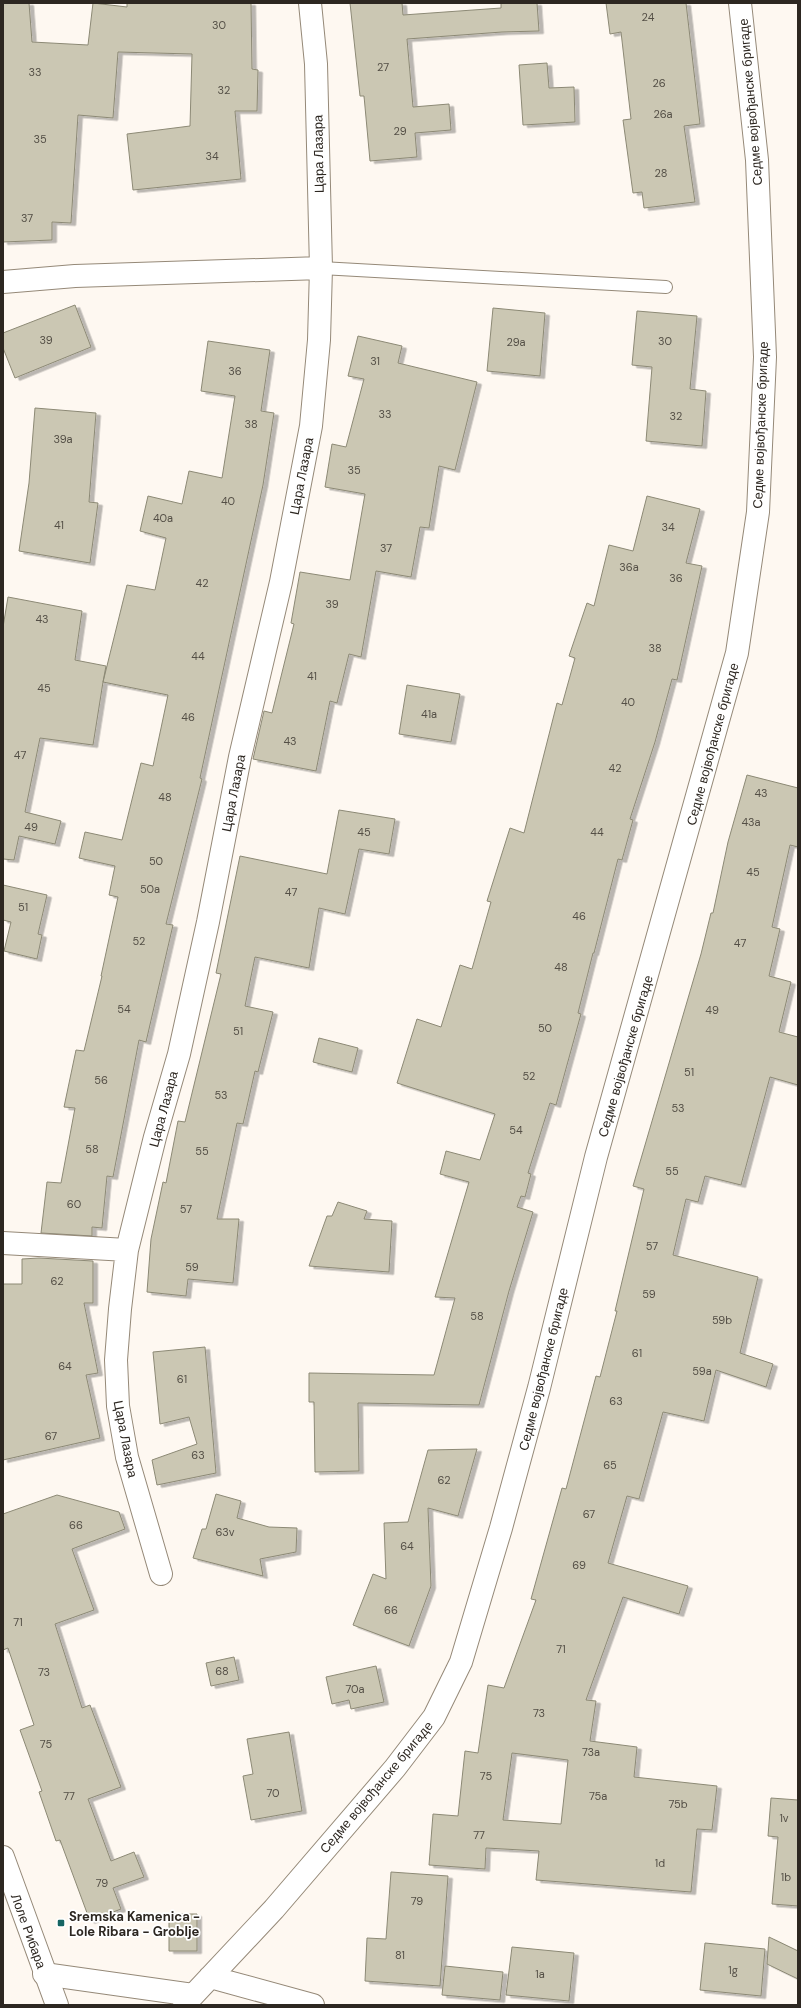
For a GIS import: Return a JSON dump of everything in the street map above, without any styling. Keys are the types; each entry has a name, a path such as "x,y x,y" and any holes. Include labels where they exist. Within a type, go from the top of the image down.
{"street":[{"name":"Цара Лазара","path":"161,1574 127,1457 118,1406 116,1360 120,1309 127,1250 155,1137 179,1054 208,922 240,757 281,582 310,426 319,340 321,268 316,64 310,3"},
{"name":"Седме војвођанске бригаде","path":"188,2000 274,1909 395,1768 434,1717 461,1662 501,1528 539,1388 596,1157 737,653 758,512 765,357 757,160 740,3"},
{"path":"3,282 75,276 321,268"},
{"path":"3,1243 127,1250"},
{"name":"Лоле Рибара","path":"3,1857 44,1974 57,2005"},
{"path":"44,1974 188,2000"},
{"path":"210,1977 313,2005"}],"lane":[{"path":"321,268 666,287"}],"building":[{"path":"3,3 29,3 32,42 88,45 93,3 127,7 127,3 251,3 252,69 258,70 257,111 235,111 241,179 133,190 127,134 190,126 192,54 118,52 113,118 78,115 71,223 52,222 52,240 3,242"},
{"path":"350,3 402,3 403,15 501,8 501,3 537,3 539,31 502,32 407,39 413,107 449,104 451,130 415,133 417,157 370,161 364,96 360,96"},
{"path":"606,3 686,3 700,124 684,126 695,202 644,208 642,192 633,193 623,120 631,119 621,32 610,34"},
{"path":"547,63 549,88 574,87 575,122 523,125 519,65"},
{"path":"75,305 91,347 15,378 3,348 3,333"},
{"path":"493,308 545,313 540,376 487,371"},
{"path":"637,311 697,316 690,389 706,391 702,446 646,441 652,367 632,365"},
{"path":"358,336 402,346 398,363 477,382 455,470 439,466 429,528 420,527 411,577 376,571 361,657 349,654 337,703 330,701 316,771 253,759 264,711 272,713 294,624 291,623 300,572 350,580 365,494 325,487 332,444 346,447 364,379 348,376"},
{"path":"208,341 270,350 261,411 274,413 263,485 200,778 202,779 166,924 173,925 146,1042 139,1040 113,1177 107,1176 102,1228 92,1227 92,1236 41,1233 47,1182 61,1183 75,1108 64,1107 76,1050 84,1051 102,976 118,897 109,895 115,866 79,858 85,832 122,840 141,763 153,766 168,695 103,682 127,585 155,590 166,538 140,531 148,496 182,504 189,471 222,478 235,396 201,391"},
{"path":"35,408 96,413 89,502 98,503 90,563 19,551 29,483"},
{"path":"647,496 700,509 686,563 702,566 677,680 672,679 655,742 630,819 633,820 622,860 618,859 578,1013 581,1014 556,1105 550,1103 528,1173 531,1174 525,1197 521,1196 517,1207 533,1212 509,1291 479,1405 358,1403 359,1471 315,1472 314,1402 309,1402 309,1373 434,1375 455,1298 435,1297 469,1182 440,1174 446,1151 480,1160 495,1114 397,1083 417,1019 441,1027 460,965 472,969 491,902 487,901 510,828 524,833 557,703 562,705 575,658 569,656 587,603 594,606 609,545 633,551"},
{"path":"8,597 82,611 75,660 106,666 93,745 40,738 25,812 61,821 55,844 19,836 14,860 3,859 3,627"},
{"path":"407,685 460,694 451,742 399,734"},
{"path":"747,775 798,788 798,847 790,845 772,927 780,929 769,976 791,982 779,1032 798,1037 798,1085 770,1077 741,1185 705,1176 698,1202 686,1199 673,1255 758,1277 740,1353 773,1364 766,1387 716,1370 704,1421 663,1412 639,1499 627,1496 608,1563 688,1586 679,1614 623,1597 586,1700 596,1701 590,1741 637,1747 634,1777 717,1786 712,1830 697,1829 691,1892 536,1880 539,1851 486,1848 485,1869 429,1865 433,1814 458,1816 465,1751 478,1753 488,1685 504,1688 536,1600 531,1599 562,1488 566,1489 596,1376 600,1377 617,1311 615,1311 644,1189 633,1186 701,954 711,913 713,913 728,842","holes":["512,1753 568,1760 561,1824 503,1820"]},
{"path":"339,810 395,819 389,854 359,849 345,914 319,908 309,968 255,957 245,1006 273,1012 258,1072 255,1071 243,1124 237,1123 217,1219 239,1219 233,1283 188,1279 186,1296 147,1292 151,1239 163,1182 166,1183 178,1121 185,1122 221,974 216,973 240,856 327,874"},
{"path":"3,885 47,895 38,934 42,935 37,959 4,951 11,922 3,920"},
{"path":"319,1038 358,1048 352,1072 313,1062"},
{"path":"338,1202 367,1211 364,1219 392,1221 389,1272 309,1266 327,1216 332,1216"},
{"path":"39,1258 93,1261 93,1303 84,1303 98,1373 86,1375 100,1438 3,1460 3,1284 22,1284 22,1259"},
{"path":"205,1347 216,1473 157,1485 152,1460 197,1444 189,1417 160,1424 153,1352"},
{"path":"477,1449 458,1516 428,1508 431,1586 409,1646 353,1625 373,1574 386,1579 384,1523 408,1522 428,1450"},
{"path":"216,1494 241,1501 237,1518 269,1527 297,1528 296,1552 260,1559 263,1576 193,1558 202,1529 206,1529"},
{"path":"57,1495 119,1512 125,1529 72,1549 94,1610 55,1624 82,1708 90,1705 121,1787 88,1799 111,1861 134,1852 144,1877 113,1888 121,1909 90,1921 60,1840 56,1841 39,1792 42,1791 20,1730 34,1725 8,1648 3,1650 3,1514"},
{"path":"234,1657 239,1680 211,1686 206,1663"},
{"path":"376,1666 384,1702 351,1709 349,1700 332,1704 326,1677"},
{"path":"289,1732 302,1811 251,1820 243,1776 253,1774 247,1739"},
{"path":"771,1798 798,1800 798,1906 772,1904 778,1837 768,1836"},
{"path":"391,1872 448,1876 440,1986 365,1981 367,1938 386,1939"},
{"path":"169,1914 197,1914 197,1951 169,1951"},
{"path":"769,1937 798,1951 798,1979 767,1964"},
{"path":"705,1943 765,1949 761,1996 700,1990"},
{"path":"512,1947 574,1953 569,2001 506,1995"},
{"path":"445,1966 503,1972 500,2000 442,1995"}],"place":[{"name":"Sremska Kamenica - Lole Ribara - Groblje","path":"61,1923"}]}
